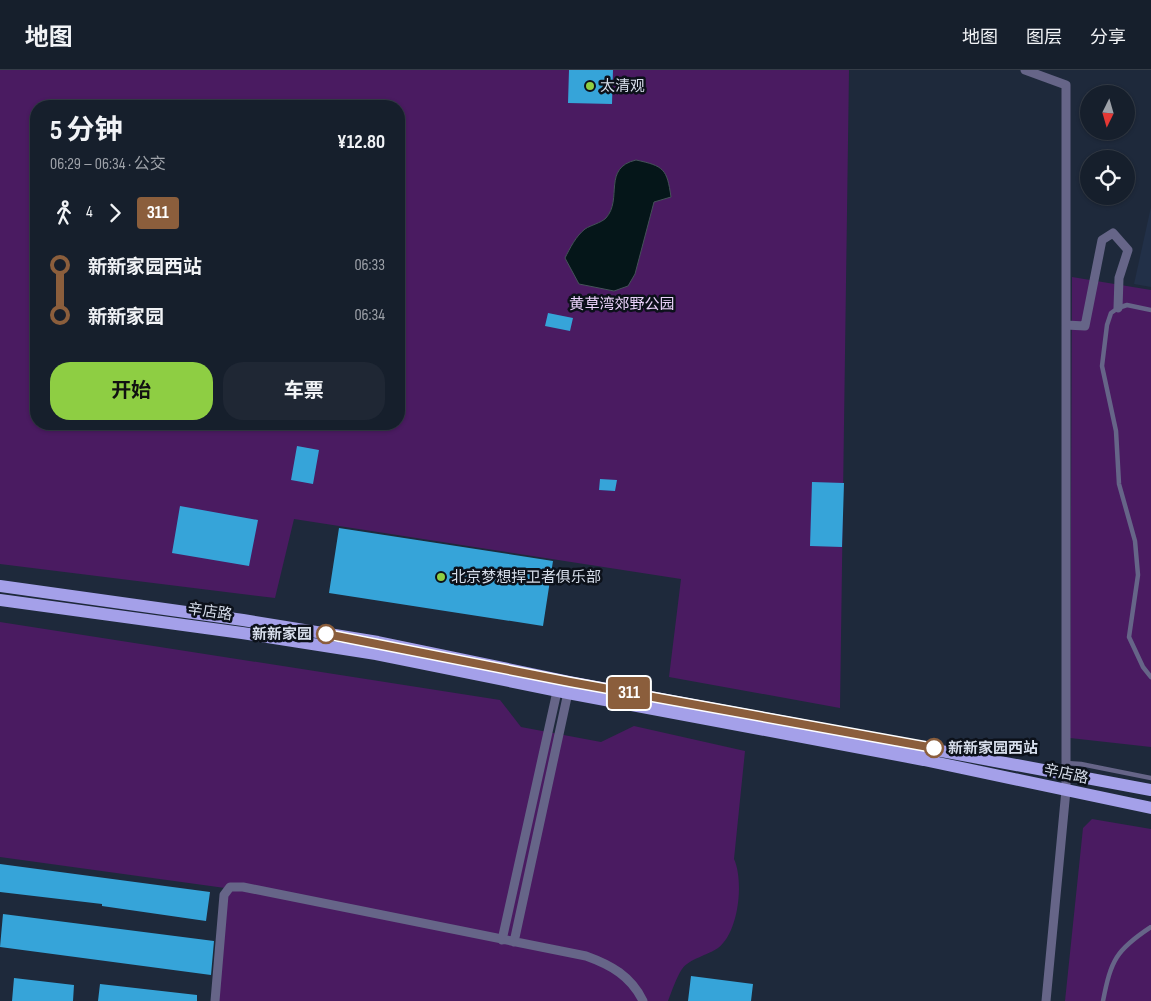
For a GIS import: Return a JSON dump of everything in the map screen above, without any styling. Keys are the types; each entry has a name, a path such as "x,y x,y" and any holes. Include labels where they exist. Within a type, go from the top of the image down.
{"main road":[{"name":"辛店路","path":"0,586 326,634 564,686 1151,808"},
{"name":"辛店路","path":"0,600 367,652 1066,768 1151,790"}],"street":[{"path":"1025,70 1066,86 1066,790 1046,1001"},
{"path":"1066,325 1085,326 1102,240 1113,233 1128,250 1119,278 1118,308"},
{"path":"502,940 564,686"},
{"path":"514,942 564,686"},
{"path":"215,1001 224,895 230,887 243,887 586,956 609,964 625,976 643,1001"}],"lane":[{"path":"1151,310 1127,305 1118,308 1112,313 1107,325 1102,366 1116,431 1118,484 1135,541 1138,575 1129,637 1143,667 1151,677"},
{"path":"1066,768 1081,764 1151,778"},
{"path":"1103,1001 1113,960 1129,942 1151,927"}],"shaded area":[{"path":"636,160 653,164 662,170 668,180 671,197 654,202 635,274 628,286 614,291 579,284 565,258 582,232 606,218 611,210 616,177 619,170 626,164"},
{"path":"1151,207 1151,287 1134,284"}],"green space":[{"name":"黄草湾郊野公园","path":"0,70 849,70 840,708 669,677 681,579 294,519 275,598 0,564"},
{"path":"1072,277 1151,290 1151,747 1070,738"},
{"path":"0,622 500,700 521,727 601,742 634,726 745,751 734,859 739,880 738,906 731,930 718,948 689,962 682,969 668,1001 215,1001 225,888 0,857"},
{"path":"1092,819 1151,829 1151,1001 1065,1001 1083,828"}],"building":[{"name":"太清观","path":"569,70 613,70 612,104 568,103"},
{"path":"548,313 573,318 570,331 545,326"},
{"path":"297,446 319,450 313,484 291,480"},
{"path":"600,479 617,480 615,491 599,490"},
{"path":"812,482 844,483 842,547 810,546"},
{"path":"180,506 258,520 249,566 172,553"},
{"name":"北京梦想捍卫者俱乐部","path":"339,528 553,561 543,626 329,593"},
{"path":"0,864 210,892 206,921 102,906 102,904 0,892"},
{"path":"3,914 214,941 211,975 0,947"},
{"path":"691,976 753,984 751,1001 688,1001"},
{"path":"14,978 74,985 73,1001 12,1001"},
{"path":"100,984 197,995 197,1001 98,1001"}],"bus line":[{"name":"311","path":"326,634 378,642 570,682 934,748"}],"place":[{"name":"太清观","path":"590,86"},
{"name":"北京梦想捍卫者俱乐部","path":"441,577"},
{"name":"新新家园","path":"326,634"},
{"name":"新新家园西站","path":"934,748"}]}
